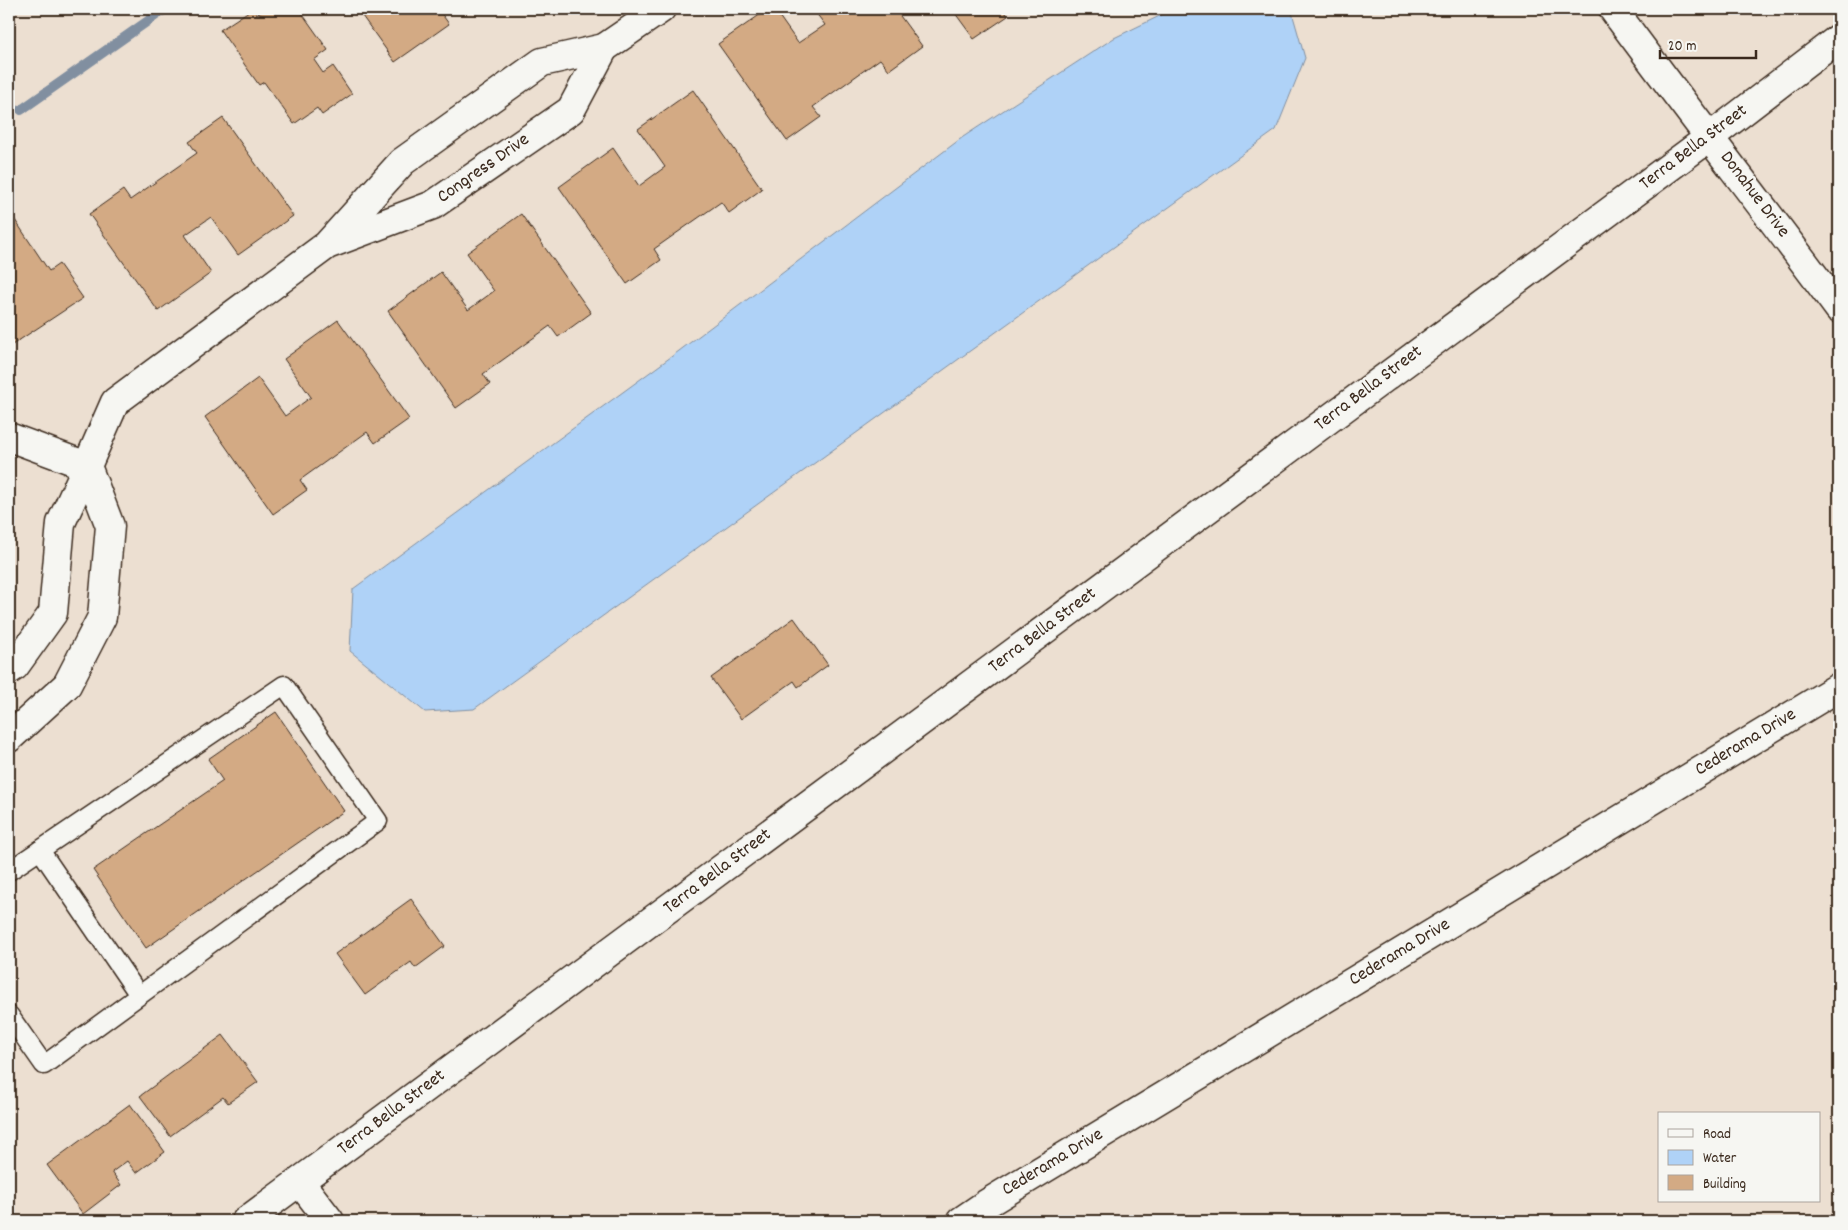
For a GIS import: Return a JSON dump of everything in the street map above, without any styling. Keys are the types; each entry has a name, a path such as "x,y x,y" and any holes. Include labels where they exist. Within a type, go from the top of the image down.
{"street":[{"name":"Congress Drive","path":"9,670 15,666 53,613 61,523 115,402 327,245 402,162 542,62 604,48 661,9"},
{"name":"Donahue Drive","path":"1613,9 1839,310"},
{"name":"Terra Bella Street","path":"246,1221 1710,136 1839,38"},
{"name":"Congress Drive","path":"327,245 433,205 570,110 604,48"},
{"path":"9,437 87,466 110,526 102,617 67,685 9,738"},
{"name":"Cederama Drive","path":"961,1221 992,1213 1839,687"},
{"path":"300,1182 330,1221"}],"lane":[{"path":"9,871 284,684 378,821 44,1065 9,1015"},
{"path":"40,850 139,996"}],"water":[{"path":"1174,9 1291,9 1305,58 1276,130 474,709 425,712 350,651 353,589 675,354 963,137 1114,38"}],"building":[{"path":"252,9 258,14 266,9 299,9 328,50 314,60 323,73 333,66 352,94 322,115 317,108 294,124 264,82 259,85 220,30"},
{"path":"357,9 438,9 449,24 395,62"},
{"path":"768,9 774,9 798,43 825,25 813,9 895,9 922,46 889,70 880,59 813,107 821,117 787,141 718,44"},
{"path":"952,9 1003,9 1008,16 974,39"},
{"path":"693,90 762,189 729,213 721,202 654,249 661,260 627,284 559,187 613,148 639,186 665,167 638,129"},
{"path":"223,118 293,216 238,255 211,217 185,235 211,273 158,311 89,214 123,190 130,200 197,153 189,142"},
{"path":"9,211 49,271 59,264 83,298 9,347"},
{"path":"521,214 591,313 558,337 550,326 483,374 490,384 456,408 388,311 441,272 468,310 494,291 467,253"},
{"path":"338,320 409,419 375,443 367,432 300,480 307,490 273,514 205,417 258,378 285,416 311,397 284,359"},
{"path":"794,618 828,665 798,687 794,681 741,719 711,678"},
{"path":"276,712 344,811 146,948 93,870 223,781 208,759"},
{"path":"411,899 445,946 415,968 411,962 365,995 335,954"},
{"path":"223,1035 258,1082 228,1103 223,1097 170,1136 140,1096"},
{"path":"130,1104 165,1152 136,1173 127,1161 112,1172 121,1185 83,1214 47,1165"}],"waterway":[{"path":"21,110 165,9"}]}
